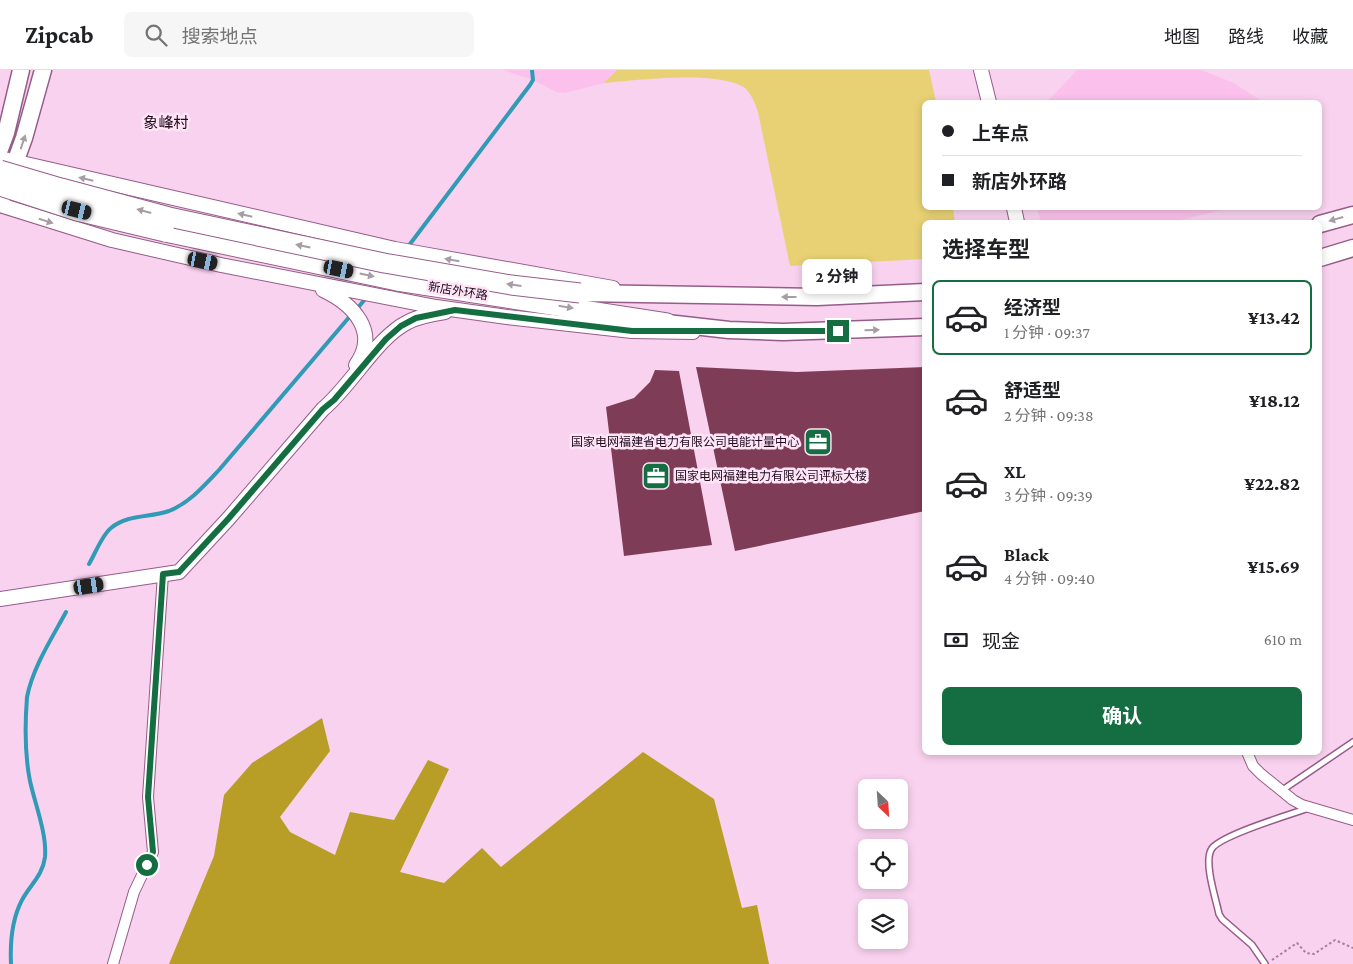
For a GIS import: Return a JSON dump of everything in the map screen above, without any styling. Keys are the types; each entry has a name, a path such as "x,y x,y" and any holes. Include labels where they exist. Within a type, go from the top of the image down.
{"highway":[{"name":"新店外环路","path":"5,163 61,188 169,217 384,263 511,284 580,293"},
{"name":"新店外环路","path":"0,186 77,210 165,232 397,281 667,322"}],"main road":[{"path":"0,149 6,133 20,70"},
{"path":"43,70 24,138 5,163 0,205 112,240 307,282 455,310 632,331 729,330"},
{"path":"981,70 988,100"},
{"path":"5,163 418,254 638,293"},
{"path":"1322,223 1353,215"},
{"path":"1322,257 1353,248"},
{"path":"307,282 330,293 348,307 360,320 366,342 362,356 330,396 323,409"},
{"name":"新店外环路","path":"580,293 817,297 922,292"},
{"path":"0,599 179,572 229,518 323,409 334,400 386,339 401,326 416,318 455,310"},
{"name":"新店外环路","path":"667,322 729,330 783,332 922,327"}],"street":[{"path":"113,964 134,892 153,852 148,797 163,574"},
{"path":"1248,755 1253,766 1297,803 1353,820"}],"lane":[{"path":"1281,791 1353,742"},
{"path":"1266,964 1252,945 1222,920 1219,914 1209,863 1211,850 1223,839 1312,807"}],"path":[{"path":"1266,964 1297,943 1306,953 1314,954 1335,940 1353,948"}],"shaded area":[{"path":"503,70 617,70 604,83 565,93 556,92 533,80"},
{"path":"617,70 929,70 936,100 922,100 922,210 953,210 955,220 922,220 922,259 790,266 758,112 753,99 745,88 733,82 698,78 604,83"},
{"path":"1077,70 1201,70 1234,83 1260,100 1049,100"},
{"path":"1038,210 1221,210 1181,220 1040,220"},
{"path":"322,718 330,751 280,817 290,832 335,855 350,812 394,820 428,760 449,769 400,872 444,883 482,848 501,867 643,752 714,799 742,908 757,905 769,964 169,964 214,856 224,795 252,763"}],"building":[{"name":"国家电网福建省电力有限公司电能计量中心","path":"696,367 797,372 922,367 922,512 735,551"},
{"name":"国家电网福建电力有限公司评标大楼","path":"655,370 679,371 712,545 624,556 606,407 634,398 650,382"}],"waterway":[{"path":"407,248 530,85 533,80 532,70"},
{"path":"356,310 366,298"},
{"path":"89,564 111,528 124,520 176,508 202,488 351,315"},
{"path":"11,964 11,940 16,915 22,900 42,869 45,857 44,839 27,761 27,697 38,664 66,612"}],"place":[{"name":"国家电网福建省电力有限公司电能计量中心","path":"818,442"},
{"name":"国家电网福建电力有限公司评标大楼","path":"656,476"}],"district":[{"name":"象峰村","path":"166,123"}],"route":[{"path":"147,865 153,852 148,797 163,574 179,572 229,518 323,409 334,400 386,339 401,326 416,318 455,310 632,331 838,331"}]}
